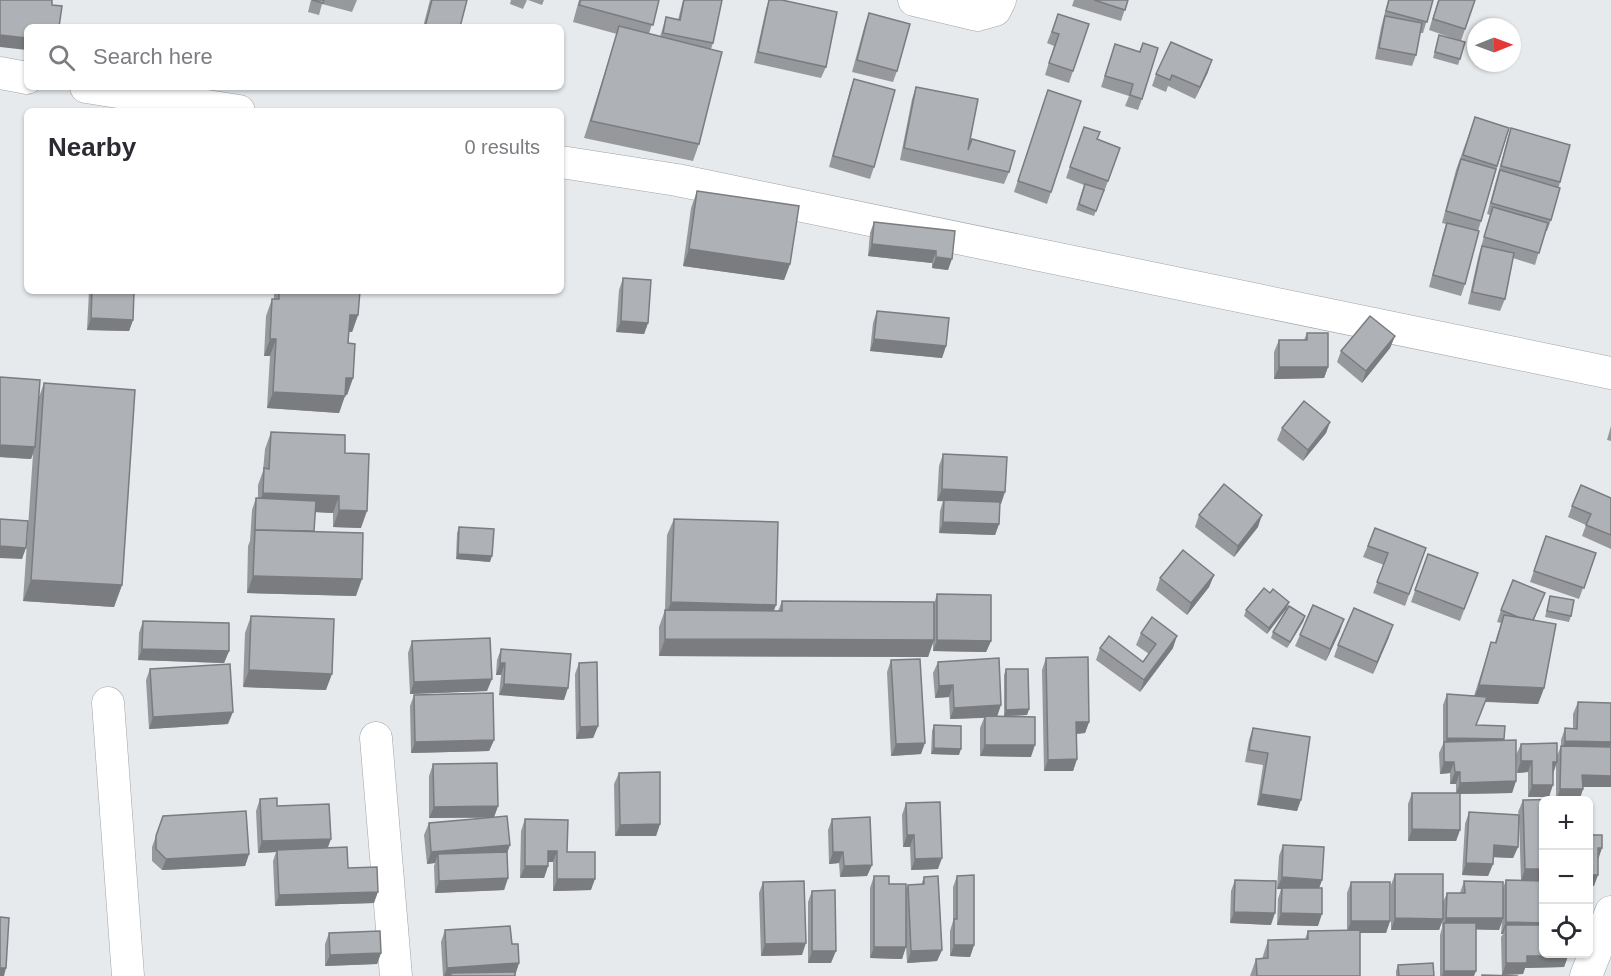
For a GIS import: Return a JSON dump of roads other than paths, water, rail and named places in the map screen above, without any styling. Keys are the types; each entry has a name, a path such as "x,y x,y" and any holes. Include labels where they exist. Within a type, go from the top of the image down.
{"street":[{"path":"914,0 977,15 995,10 1000,0"},
{"path":"0,74 24,78"},
{"path":"105,90 220,108"},
{"path":"564,162 676,180 1611,373"},
{"path":"108,703 129,976"},
{"path":"376,738 396,976"},
{"path":"1586,976 1611,912"}]}
